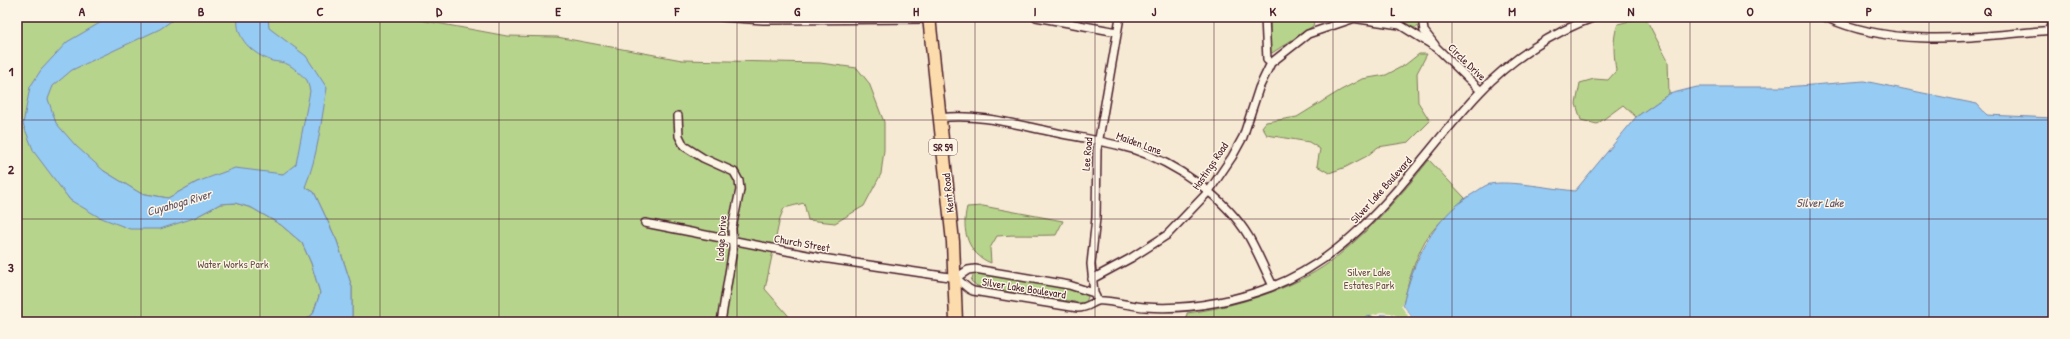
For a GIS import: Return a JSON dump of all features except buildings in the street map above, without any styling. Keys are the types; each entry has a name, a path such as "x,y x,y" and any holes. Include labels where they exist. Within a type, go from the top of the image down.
{"main road":[{"name":"Kent Road","path":"929,18 956,278 956,322"}],"street":[{"path":"722,17 763,20 929,18"},
{"path":"1036,17 1117,32"},
{"name":"Lee Road","path":"1094,294 1091,264 1096,218 1096,162 1098,141 1120,17"},
{"path":"1265,17 1267,60 1271,63"},
{"name":"Circle Drive","path":"1345,17 1360,17"},
{"name":"Circle Drive","path":"1271,63 1308,34 1356,17 1400,25 1437,48"},
{"name":"Circle Drive","path":"1422,17 1424,31 1437,48 1481,91"},
{"name":"Silver Lake Boulevard","path":"1094,294 1069,285 975,269 968,270 956,278 968,289 974,291 1078,308 1088,307 1099,300 1143,307 1186,307 1233,299 1273,286 1328,257 1371,220 1481,91 1498,75 1538,46 1595,17"},
{"path":"1825,17 1863,30 1922,38 1967,38 2051,30 2053,20"},
{"name":"Hastings Road","path":"1092,279 1131,258 1167,235 1209,191 1232,157 1243,136 1258,88 1271,63"},
{"name":"Lodge Drive","path":"678,116 679,136 684,146 704,158 734,172 739,181 740,190 732,228 731,260 721,322"},
{"name":"Maiden Lane","path":"940,118 954,116 978,118 1098,141 1132,149 1151,156 1209,191 1235,218 1248,236 1273,286"},
{"name":"Church Street","path":"645,223 732,240 762,248 956,278"},
{"path":"1094,294 1099,300"}],"green space":[{"name":"Water Works Park","path":"17,17 404,17 507,36 557,37 682,60 820,63 857,68 869,83 884,122 884,150 881,174 864,206 835,223 808,220 804,203 784,208 780,218 765,289 794,322 352,322 352,287 337,241 314,192 283,174 197,182 168,198 140,193 104,171 55,179 70,200 194,218 220,204 235,203 252,208 281,225 302,243 311,263 320,293 313,314 303,322 17,322"},
{"path":"1270,17 1315,17 1313,26 1272,53 1270,52"},
{"path":"1387,17 1418,17 1419,26 1415,28"},
{"path":"1645,17 1668,61 1669,94 1636,117 1623,105 1597,124 1581,120 1576,104 1580,83 1594,79 1608,80 1616,71 1614,41 1618,24"},
{"path":"1419,54 1427,54 1417,73 1418,102 1430,121 1409,142 1378,147 1367,156 1346,167 1329,173 1317,166 1320,149 1309,142 1267,135 1262,127 1266,122 1297,117 1362,79 1386,75 1405,65"},
{"name":"Silver Lake Estates Park","path":"1429,160 1465,198 1434,229 1421,249 1412,272 1403,305 1411,316 1405,322 1391,315 1360,318 1355,322 1186,322 1187,313 1226,306 1267,294 1306,277 1324,266 1352,244 1375,222 1398,198"},
{"path":"983,206 1063,221 1056,235 997,236 990,248 991,263 983,259 972,248 966,233 965,216 967,207"},
{"path":"974,273 1085,291 1088,297 1086,302 1081,303 977,286 971,281"}],"water":[{"name":"Cuyahoga River","path":"110,17 177,17 160,29 72,70 53,86 48,99 56,123 76,146 104,171 140,193 168,198 197,182 235,168 283,174 296,164 310,91 307,80 290,65 272,61 252,50 242,39 239,32 238,17 268,17 269,28 306,56 327,88 316,151 305,187 314,192 337,241 352,287 352,322 303,322 313,314 320,293 311,263 302,243 281,225 252,208 235,203 220,204 194,218 160,229 130,229 99,217 70,200 34,152 23,124 30,87 41,70 67,42"},
{"name":"Silver Lake","path":"1864,81 1977,104 1987,115 2053,118 2053,322 1851,322 1848,319 1839,322 1405,322 1411,316 1403,305 1407,289 1419,257 1427,242 1436,227 1447,214 1486,185 1508,183 1575,191 1636,117 1669,94 1697,87 1785,87"},
{"path":"1380,314 1391,315 1405,322 1355,322 1369,316 1377,318"}],"pier":[{"path":"1403,303 1411,316 1405,322 1391,315 1381,314 1377,318 1372,316 1373,314 1377,315 1380,312 1391,313 1405,320 1408,316 1401,306"}]}
